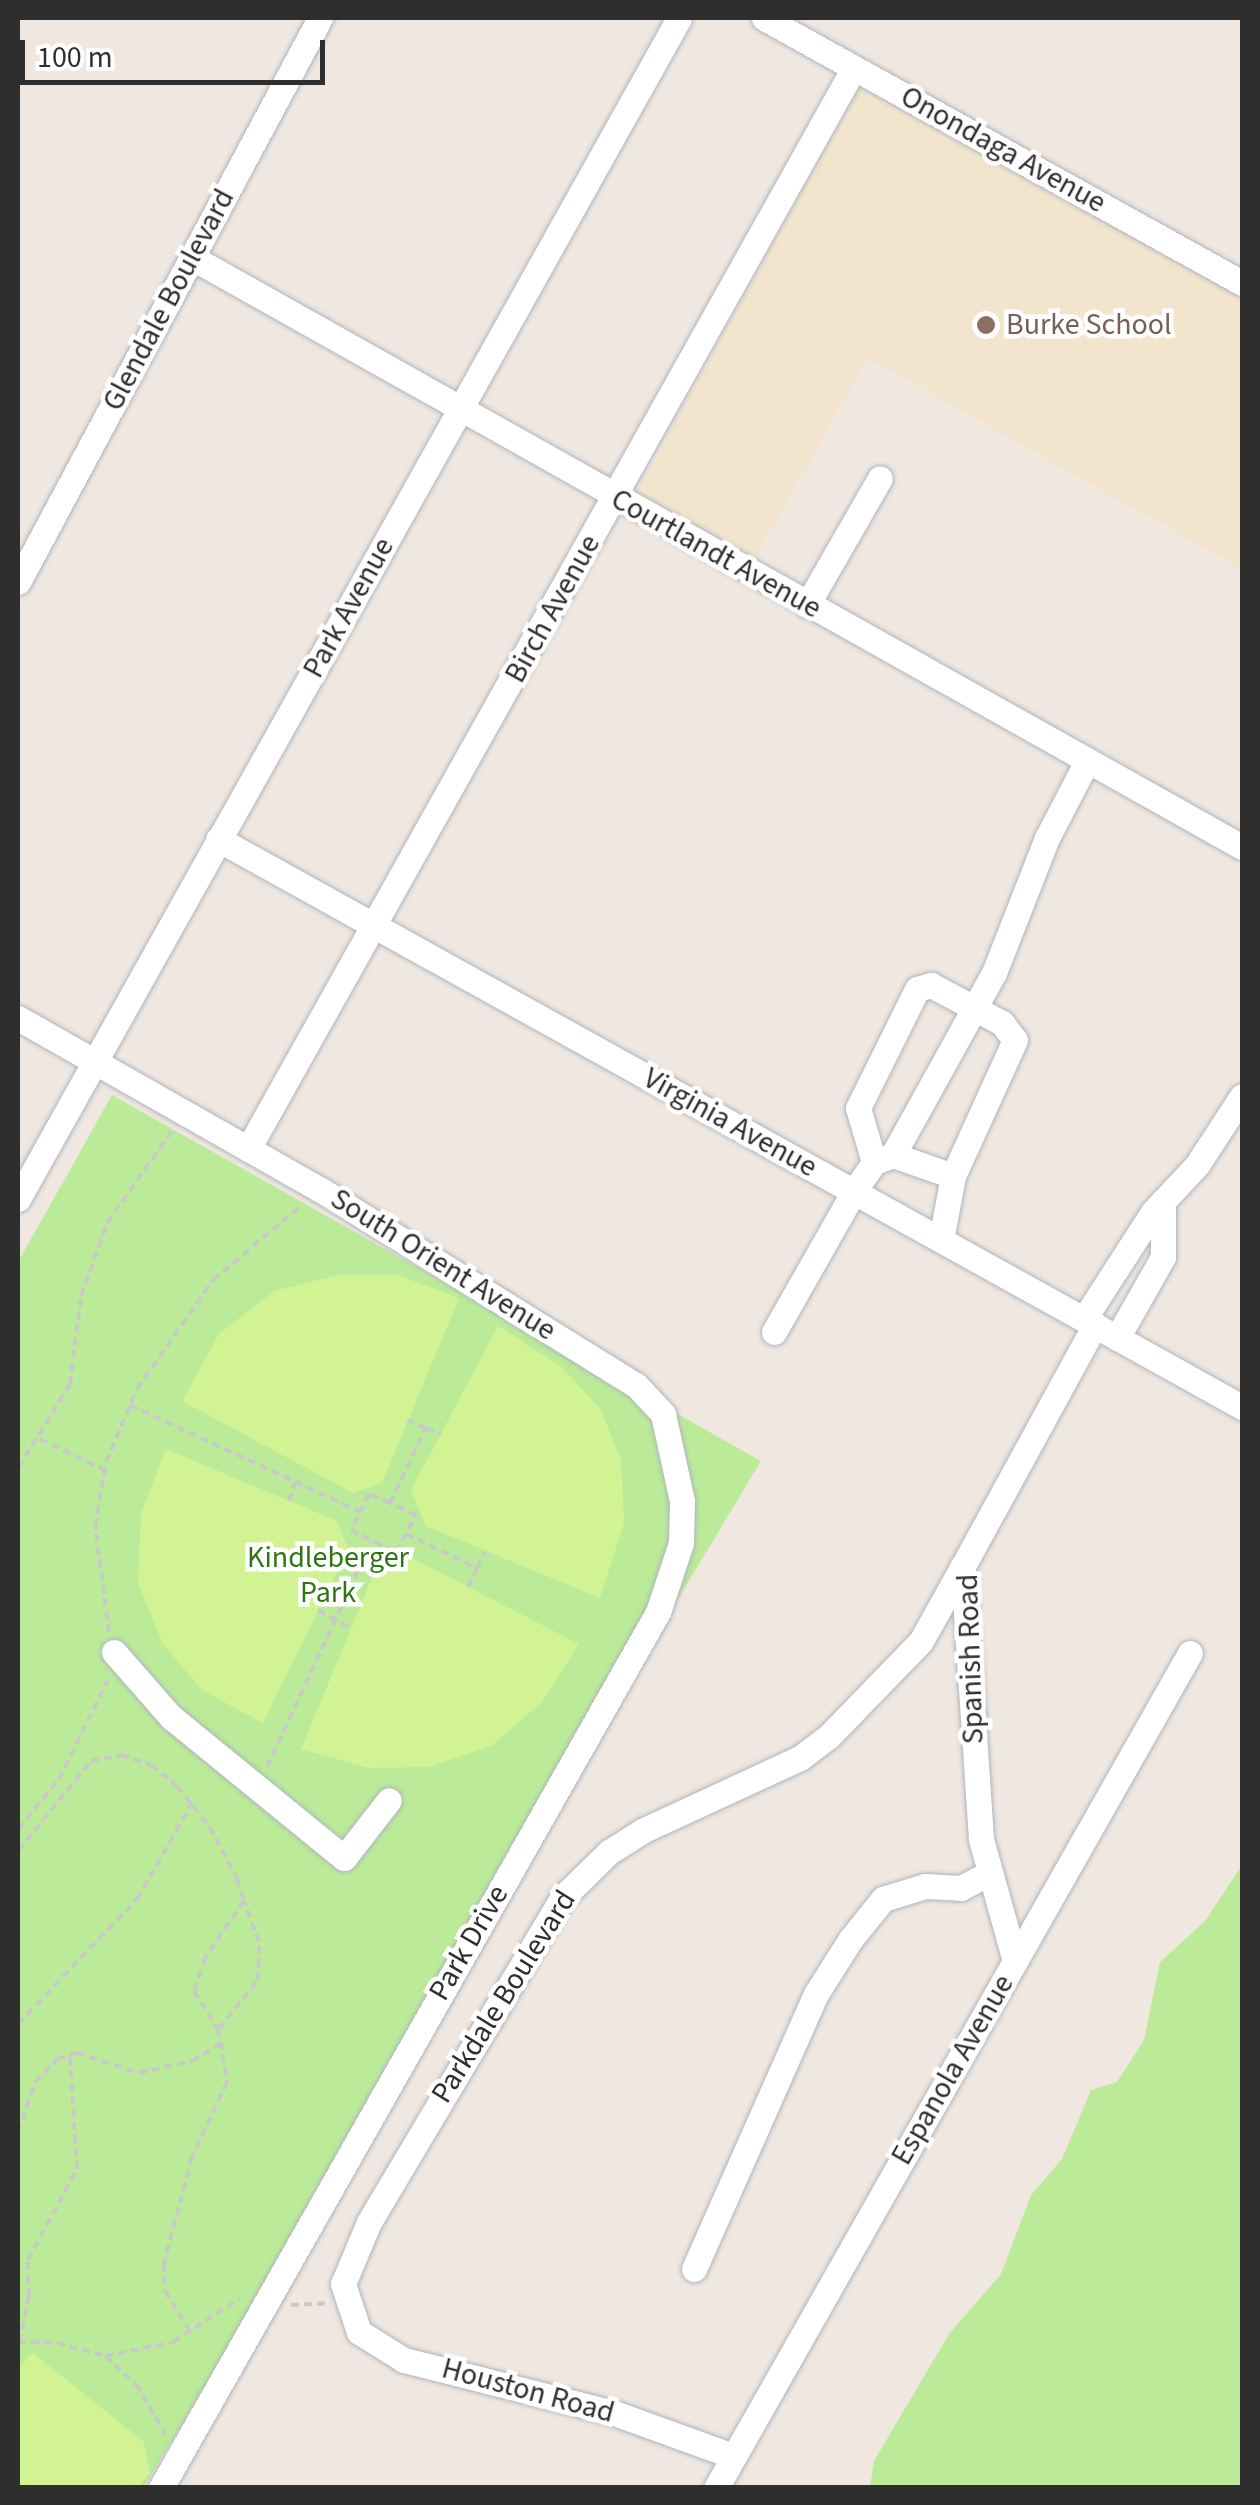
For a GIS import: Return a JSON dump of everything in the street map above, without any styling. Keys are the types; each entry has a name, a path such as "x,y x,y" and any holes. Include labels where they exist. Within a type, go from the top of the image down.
{"street":[{"name":"Glendale Boulevard","path":"18,582 320,18"},
{"name":"Park Avenue","path":"18,1199 679,18"},
{"name":"Onondaga Avenue","path":"764,18 1242,283"},
{"name":"Birch Avenue","path":"248,1149 854,68"},
{"name":"Courtlandt Avenue","path":"191,258 1242,847"},
{"path":"807,605 880,478"},
{"path":"774,1332 854,1192 884,1158 994,972 1047,838 1087,761"},
{"name":"Virginia Avenue","path":"218,838 1242,1407"},
{"path":"941,1240 953,1176 1015,1040 1002,1023 968,1011 931,985 918,989 858,1108 884,1158 953,1176"},
{"name":"South Orient Avenue","path":"18,1018 321,1190 636,1385"},
{"path":"1099,1327 1163,1201 1198,1165 1242,1096"},
{"path":"1099,1327 1163,1256 1163,1201"},
{"name":"Spanish Road","path":"1015,1961 989,1872 963,1566 1099,1327"},
{"name":"Park Drive","path":"168,2476 673,1580 683,1523 672,1439 663,1414 636,1385"},
{"name":"Parkdale Boulevard","path":"344,2302 349,2260 369,2222 562,1898 583,1874 644,1830 800,1758 828,1736 920,1641 963,1566"},
{"path":"114,1652 171,1717 344,1858 389,1800"},
{"name":"Espanola Avenue","path":"716,2488 1190,1653"},
{"path":"694,2269 816,1994 850,1940 883,1899 925,1886 961,1888 989,1872"},
{"name":"Houston Road","path":"344,2302 359,2332 404,2360 614,2414 733,2456"}],"path":[{"path":"18,1468 40,1439 74,1368 80,1296 100,1239 186,1114"},
{"path":"18,1829 60,1780 104,1699 114,1652 99,1586 95,1526 105,1469 130,1405 174,1329 213,1280 321,1190"},
{"path":"130,1405 360,1512"},
{"path":"408,1420 441,1434"},
{"path":"390,1503 426,1428"},
{"path":"40,1439 105,1469"},
{"path":"289,1501 295,1482"},
{"path":"369,1494 416,1515 396,1552 351,1530 360,1512 369,1494"},
{"path":"406,1534 477,1568"},
{"path":"258,1787 372,1540"},
{"path":"468,1587 486,1551"},
{"path":"318,1610 351,1628"},
{"path":"18,1851 99,1756 151,1765 192,1803 221,1846 259,1942 258,1980 218,2030"},
{"path":"18,2024 137,1899 192,1803"},
{"path":"191,2332 165,2290 164,2263 192,2157 227,2082 218,2030 194,1991 206,1958 244,1901"},
{"path":"18,2132 42,2070 70,2055 139,2073 192,2061 222,2043"},
{"path":"70,2055 77,2169 28,2260 29,2296 18,2342 105,2356 191,2332 283,2268"},
{"path":"261,2306 344,2302"},
{"path":"105,2356 154,2410 168,2476"}],"shaded area":[{"name":"Burke School","path":"861,82 1242,292 1242,570 868,358 755,559 636,494"}],"green space":[{"name":"Kindleberger Park","path":"112,1095 761,1461 144,2487 18,2488 18,1262"},
{"path":"338,1275 398,1275 459,1298 382,1483 353,1493 182,1401 219,1334 274,1291"},
{"path":"498,1326 561,1367 600,1408 621,1460 624,1523 600,1598 426,1526 411,1490"},
{"path":"166,1449 337,1521 348,1549 263,1723 202,1690 163,1644 138,1583 141,1514"},
{"path":"406,1555 579,1644 542,1702 491,1746 429,1767 369,1768 301,1749 378,1564"},
{"path":"1242,1865 1242,2487 870,2487 874,2461 949,2334 1001,2274 1031,2195 1062,2159 1091,2090 1117,2082 1144,2040 1160,1962 1205,1921"},
{"path":"33,2353 144,2442 150,2474 137,2487 18,2487 18,2367"}],"place":[{"name":"Burke School","path":"986,325"}]}
